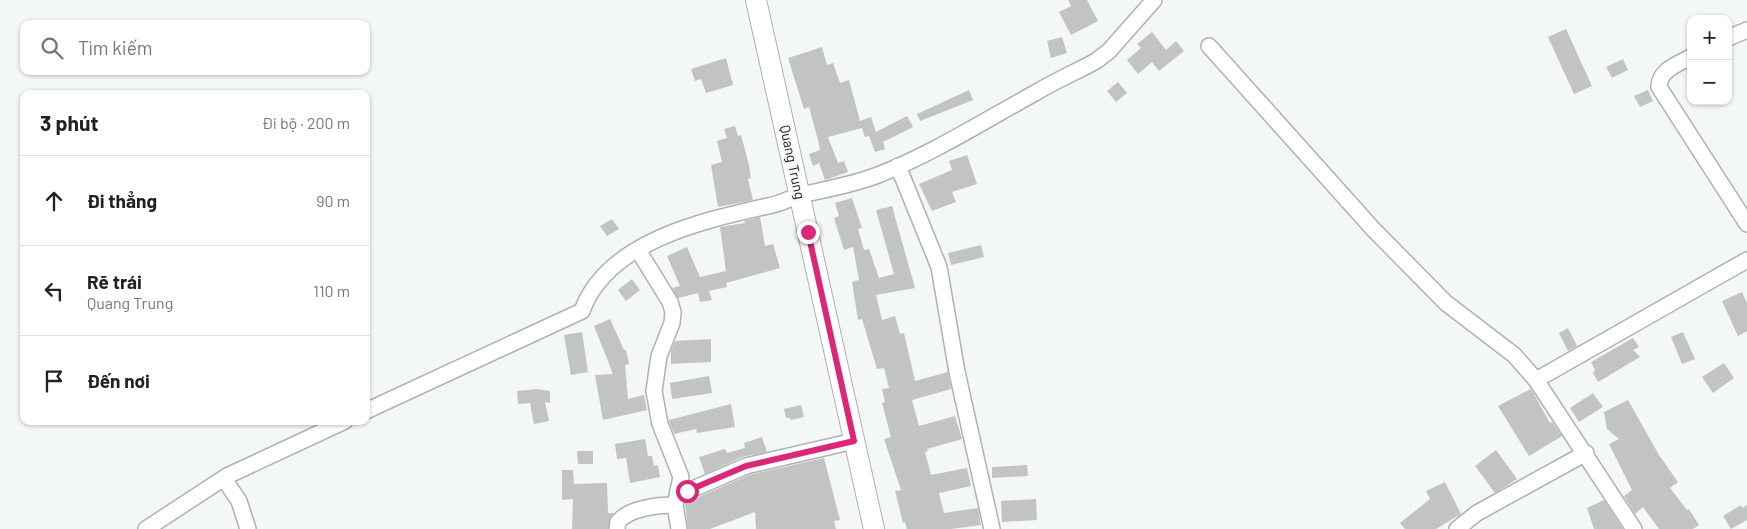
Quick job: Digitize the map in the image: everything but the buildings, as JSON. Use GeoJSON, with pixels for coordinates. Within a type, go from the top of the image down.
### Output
{"type":"FeatureCollection","features":[{"type":"Feature","properties":{"kind":"main road","name":"Quang Trung"},"geometry":{"type":"LineString","coordinates":[[756,0],[874,529]]}},
{"type":"Feature","properties":{"kind":"street"},"geometry":{"type":"LineString","coordinates":[[370,409],[582,311],[588,295],[601,278],[638,250],[676,231],[738,212],[771,206],[800,195],[846,185],[898,166],[1096,61],[1110,51],[1154,0]]}},
{"type":"Feature","properties":{"kind":"street"},"geometry":{"type":"LineString","coordinates":[[1732,36],[1747,30]]}},
{"type":"Feature","properties":{"kind":"street"},"geometry":{"type":"LineString","coordinates":[[1209,46],[1373,229],[1446,303],[1514,355],[1536,380],[1634,529]]}},
{"type":"Feature","properties":{"kind":"street"},"geometry":{"type":"LineString","coordinates":[[1687,59],[1665,72],[1659,81],[1659,86],[1747,224]]}},
{"type":"Feature","properties":{"kind":"street"},"geometry":{"type":"LineString","coordinates":[[898,166],[939,267],[951,343],[992,529]]}},
{"type":"Feature","properties":{"kind":"street"},"geometry":{"type":"LineString","coordinates":[[638,250],[670,302],[673,312],[672,323],[659,356],[654,384],[660,424],[681,477],[677,500],[679,529]]}},
{"type":"Feature","properties":{"kind":"street"},"geometry":{"type":"LineString","coordinates":[[1536,380],[1747,260]]}},
{"type":"Feature","properties":{"kind":"street"},"geometry":{"type":"LineString","coordinates":[[146,529],[224,479],[337,425]]}},
{"type":"Feature","properties":{"kind":"street"},"geometry":{"type":"LineString","coordinates":[[617,529],[618,522],[628,514],[677,500],[746,466],[854,441]]}},
{"type":"Feature","properties":{"kind":"street"},"geometry":{"type":"LineString","coordinates":[[1457,529],[1477,513],[1586,454]]}},
{"type":"Feature","properties":{"kind":"street"},"geometry":{"type":"LineString","coordinates":[[224,479],[238,501],[248,529]]}},
{"type":"Feature","properties":{"kind":"route"},"geometry":{"type":"LineString","coordinates":[[687,491],[746,466],[854,441],[808,232]]}}]}
